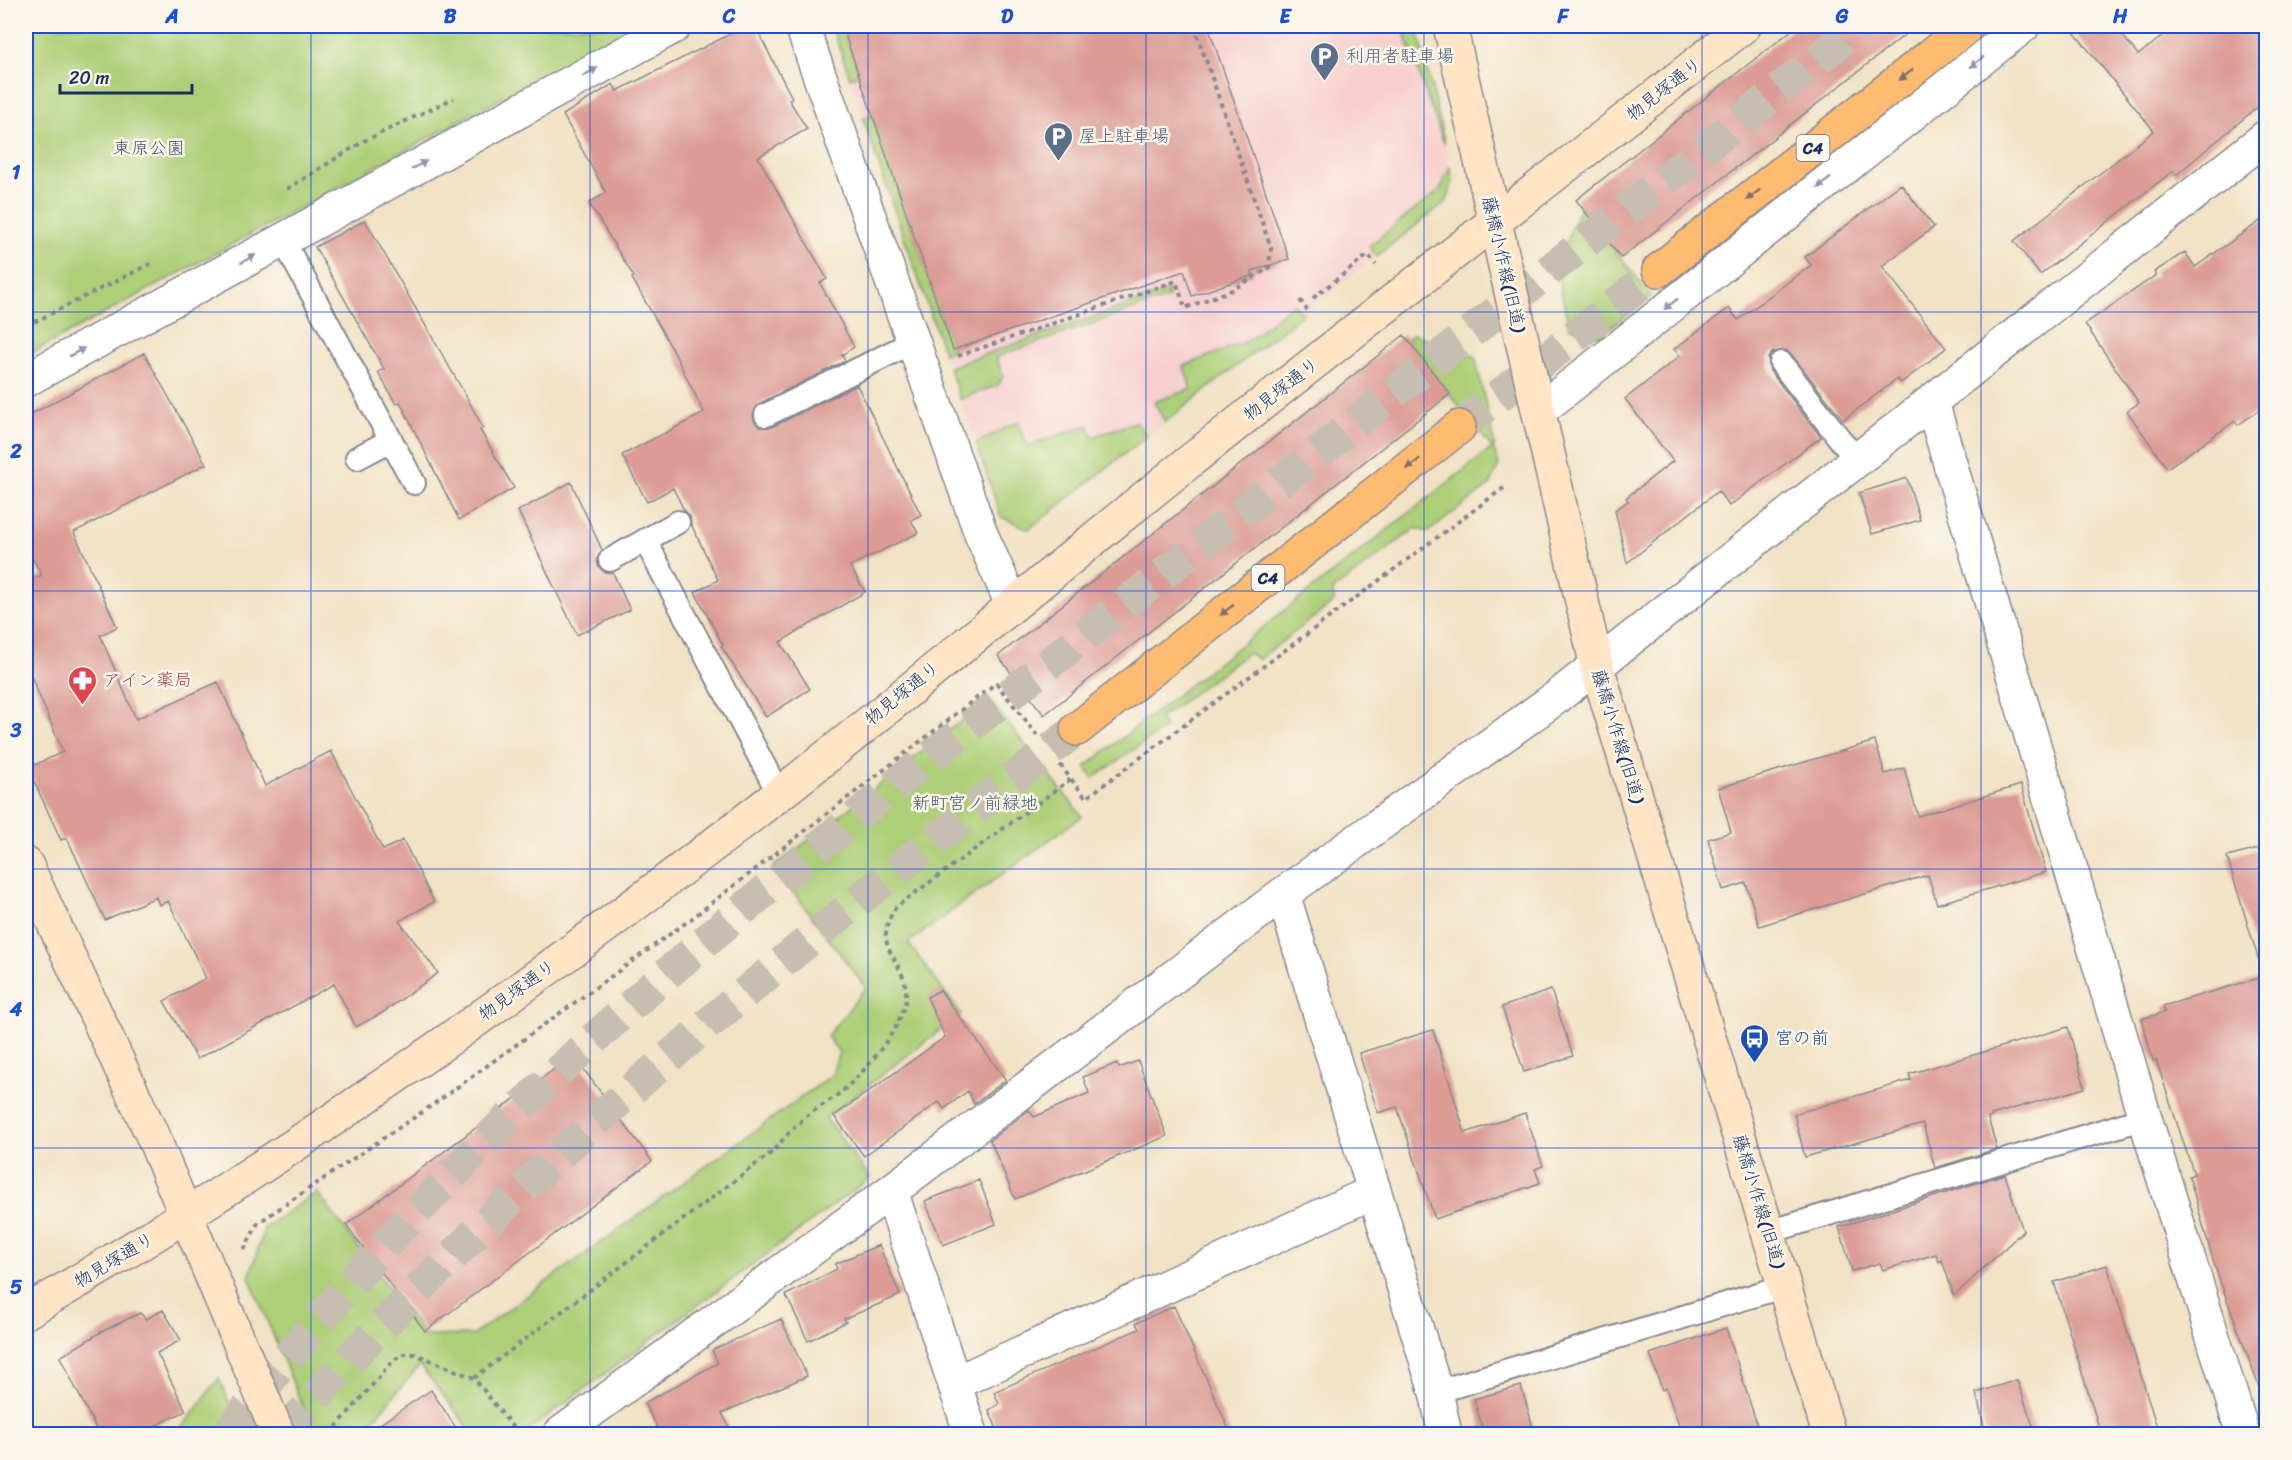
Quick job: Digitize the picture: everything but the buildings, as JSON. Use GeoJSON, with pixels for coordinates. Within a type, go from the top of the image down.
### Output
{"type":"FeatureCollection","features":[{"type":"Feature","properties":{"kind":"highway","name":"C4"},"geometry":{"type":"LineString","coordinates":[[1659,270],[1968,26]]}},
{"type":"Feature","properties":{"kind":"highway","name":"C4"},"geometry":{"type":"LineString","coordinates":[[1077,729],[1459,427]]}},
{"type":"Feature","properties":{"kind":"street"},"geometry":{"type":"LineString","coordinates":[[26,380],[675,26]]}},
{"type":"Feature","properties":{"kind":"street"},"geometry":{"type":"LineString","coordinates":[[802,26],[981,534],[1012,604]]}},
{"type":"Feature","properties":{"kind":"street","name":"藤橋小作線(旧道)"},"geometry":{"type":"LineString","coordinates":[[1450,26],[1493,222],[1597,667],[1829,1434]]}},
{"type":"Feature","properties":{"kind":"street","name":"物見塚通り"},"geometry":{"type":"LineString","coordinates":[[26,1312],[187,1215],[428,1054],[622,915],[779,794],[1012,604],[1744,26]]}},
{"type":"Feature","properties":{"kind":"street"},"geometry":{"type":"LineString","coordinates":[[1539,411],[2023,26]]}},
{"type":"Feature","properties":{"kind":"street"},"geometry":{"type":"LineString","coordinates":[[560,1434],[891,1191],[1283,894],[1597,667],[2266,137]]}},
{"type":"Feature","properties":{"kind":"street"},"geometry":{"type":"LineString","coordinates":[[1932,403],[2145,1118],[2244,1434]]}},
{"type":"Feature","properties":{"kind":"street"},"geometry":{"type":"LineString","coordinates":[[26,864],[187,1215],[278,1434]]}},
{"type":"Feature","properties":{"kind":"street"},"geometry":{"type":"LineString","coordinates":[[1283,894],[1436,1392],[1445,1434]]}},
{"type":"Feature","properties":{"kind":"street"},"geometry":{"type":"LineString","coordinates":[[891,1191],[971,1434]]}},
{"type":"Feature","properties":{"kind":"street"},"geometry":{"type":"LineString","coordinates":[[954,1383],[1373,1192]]}},
{"type":"Feature","properties":{"kind":"lane"},"geometry":{"type":"LineString","coordinates":[[283,240],[414,483]]}},
{"type":"Feature","properties":{"kind":"lane"},"geometry":{"type":"LineString","coordinates":[[766,415],[913,342]]}},
{"type":"Feature","properties":{"kind":"lane"},"geometry":{"type":"LineString","coordinates":[[1781,363],[1857,461]]}},
{"type":"Feature","properties":{"kind":"lane"},"geometry":{"type":"LineString","coordinates":[[357,458],[391,440]]}},
{"type":"Feature","properties":{"kind":"lane"},"geometry":{"type":"LineString","coordinates":[[610,560],[678,522]]}},
{"type":"Feature","properties":{"kind":"lane"},"geometry":{"type":"LineString","coordinates":[[645,540],[779,794]]}},
{"type":"Feature","properties":{"kind":"lane"},"geometry":{"type":"LineString","coordinates":[[1769,1232],[2145,1118]]}},
{"type":"Feature","properties":{"kind":"lane"},"geometry":{"type":"LineString","coordinates":[[1436,1392],[1785,1286]]}},
{"type":"Feature","properties":{"kind":"path"},"geometry":{"type":"LineString","coordinates":[[947,360],[1176,281],[1185,308],[1232,290],[1269,268],[1271,248],[1194,26]]}},
{"type":"Feature","properties":{"kind":"path"},"geometry":{"type":"LineString","coordinates":[[280,194],[364,141],[464,94]]}},
{"type":"Feature","properties":{"kind":"path"},"geometry":{"type":"LineString","coordinates":[[1313,298],[1368,255],[1376,265]]}},
{"type":"Feature","properties":{"kind":"path"},"geometry":{"type":"LineString","coordinates":[[26,326],[157,260]]}},
{"type":"Feature","properties":{"kind":"path"},"geometry":{"type":"LineString","coordinates":[[1300,300],[1307,310]]}},
{"type":"Feature","properties":{"kind":"path"},"geometry":{"type":"LineString","coordinates":[[1057,761],[1086,798],[1505,487]]}},
{"type":"Feature","properties":{"kind":"path"},"geometry":{"type":"LineString","coordinates":[[243,1256],[251,1232],[258,1223],[431,1106],[672,933],[996,683],[1044,744]]}},
{"type":"Feature","properties":{"kind":"path"},"geometry":{"type":"LineString","coordinates":[[474,1378],[771,1153],[800,1122],[846,1088],[894,1029],[903,1011],[906,996],[903,980],[884,935],[887,922],[896,907],[1071,779]]}},
{"type":"Feature","properties":{"kind":"path"},"geometry":{"type":"LineString","coordinates":[[330,1434],[386,1368],[404,1354],[415,1354],[474,1378],[518,1434]]}},
{"type":"Feature","properties":{"kind":"shaded area"},"geometry":{"type":"Polygon","coordinates":[[[832,26],[1417,26],[1453,182],[1447,201],[1029,529],[1001,517],[832,26]]]}},
{"type":"Feature","properties":{"kind":"green space","name":"東原公園"},"geometry":{"type":"Polygon","coordinates":[[[26,26],[635,26],[26,356],[26,26]]]}},
{"type":"Feature","properties":{"kind":"green space"},"geometry":{"type":"Polygon","coordinates":[[[832,26],[842,26],[859,74],[850,78],[832,26]]]}},
{"type":"Feature","properties":{"kind":"green space"},"geometry":{"type":"Polygon","coordinates":[[[1402,26],[1417,26],[1445,144],[1442,138],[1402,26]]]}},
{"type":"Feature","properties":{"kind":"green space"},"geometry":{"type":"Polygon","coordinates":[[[873,115],[953,350],[944,353],[863,119],[873,115]]]}},
{"type":"Feature","properties":{"kind":"green space"},"geometry":{"type":"Polygon","coordinates":[[[1450,167],[1453,182],[1447,201],[1377,256],[1369,246],[1440,190],[1450,167]]]}},
{"type":"Feature","properties":{"kind":"green space"},"geometry":{"type":"Polygon","coordinates":[[[1580,206],[1651,296],[1600,336],[1569,327],[1556,269],[1580,206]]]}},
{"type":"Feature","properties":{"kind":"green space"},"geometry":{"type":"Polygon","coordinates":[[[1168,291],[1169,297],[996,357],[1003,376],[998,385],[960,399],[949,367],[1168,291]]]}},
{"type":"Feature","properties":{"kind":"green space"},"geometry":{"type":"Polygon","coordinates":[[[1294,304],[1303,314],[1165,422],[1154,402],[1191,389],[1184,366],[1247,341],[1294,304]]]}},
{"type":"Feature","properties":{"kind":"green space"},"geometry":{"type":"Polygon","coordinates":[[[1413,334],[1475,357],[1495,446],[1493,448],[1499,464],[1490,485],[1428,532],[1416,528],[1333,590],[1334,602],[1259,659],[1248,653],[1160,718],[1165,728],[1093,778],[1085,767],[1492,448],[1407,340],[1413,334]]]}},
{"type":"Feature","properties":{"kind":"green space"},"geometry":{"type":"Polygon","coordinates":[[[1018,422],[1027,446],[1088,425],[1093,437],[1136,422],[1147,436],[1029,529],[1001,517],[976,443],[1018,422]]]}},
{"type":"Feature","properties":{"kind":"green space","name":"新町宮ノ前緑地"},"geometry":{"type":"Polygon","coordinates":[[[989,699],[1082,816],[908,943],[961,1014],[826,1118],[870,1178],[523,1434],[473,1434],[420,1365],[361,1434],[314,1434],[249,1277],[265,1227],[317,1192],[425,1336],[473,1335],[832,1075],[839,1052],[827,1036],[866,988],[774,867],[989,699]]]}},
{"type":"Feature","properties":{"kind":"green space"},"geometry":{"type":"Polygon","coordinates":[[[219,1378],[243,1434],[177,1434],[219,1378]]]}},
{"type":"Feature","properties":{"kind":"tunnel"},"geometry":{"type":"LineString","coordinates":[[228,1434],[317,1321],[413,1214],[515,1113],[620,1015],[729,921],[953,739],[1860,26]]}},
{"type":"Feature","properties":{"kind":"tunnel"},"geometry":{"type":"LineString","coordinates":[[1459,427],[1659,270]]}},
{"type":"Feature","properties":{"kind":"tunnel"},"geometry":{"type":"LineString","coordinates":[[285,1434],[330,1380],[404,1304],[480,1229],[623,1097],[847,909],[1077,729]]}},
{"type":"Feature","properties":{"kind":"place","name":"利用者駐車場"},"geometry":{"type":"Point","coordinates":[1325,82]}},
{"type":"Feature","properties":{"kind":"place","name":"屋上駐車場"},"geometry":{"type":"Point","coordinates":[1058,162]}},
{"type":"Feature","properties":{"kind":"place","name":"アイン薬局"},"geometry":{"type":"Point","coordinates":[82,706]}},
{"type":"Feature","properties":{"kind":"place","name":"宮の前"},"geometry":{"type":"Point","coordinates":[1754,1064]}}]}
